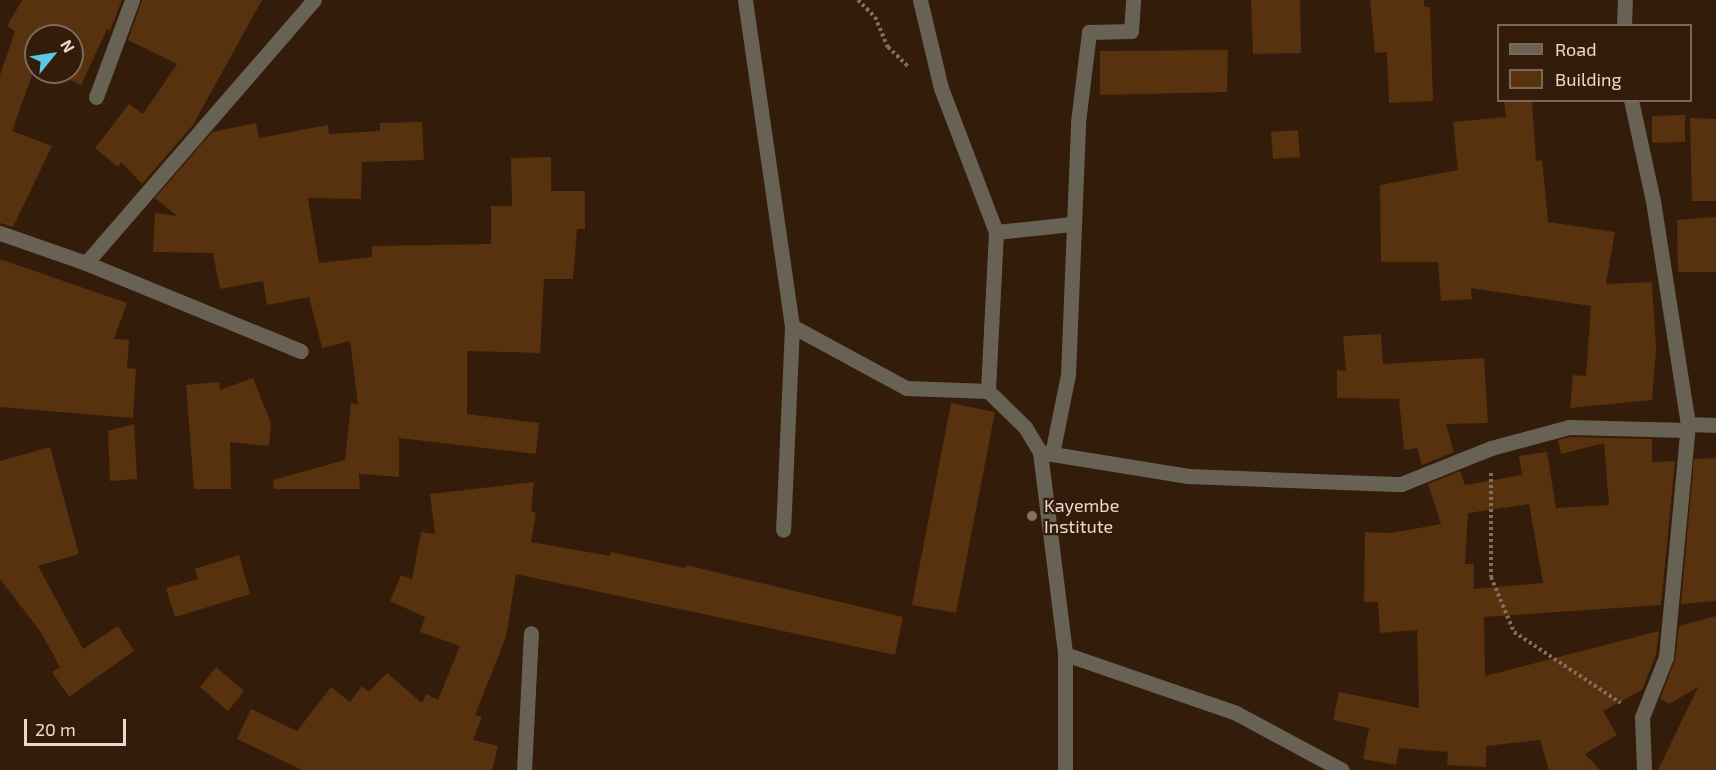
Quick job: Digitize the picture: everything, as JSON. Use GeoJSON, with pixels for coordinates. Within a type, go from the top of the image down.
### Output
{"type":"FeatureCollection","features":[{"type":"Feature","properties":{"kind":"street"},"geometry":{"type":"LineString","coordinates":[[96,97],[132,0]]}},
{"type":"Feature","properties":{"kind":"street"},"geometry":{"type":"LineString","coordinates":[[86,262],[314,0]]}},
{"type":"Feature","properties":{"kind":"street"},"geometry":{"type":"LineString","coordinates":[[745,0],[792,326],[783,530]]}},
{"type":"Feature","properties":{"kind":"street"},"geometry":{"type":"LineString","coordinates":[[920,0],[941,88],[996,232],[988,391]]}},
{"type":"Feature","properties":{"kind":"street"},"geometry":{"type":"LineString","coordinates":[[1065,770],[1065,654],[1046,453],[1068,375],[1072,224],[1089,32],[1131,31],[1132,0]]}},
{"type":"Feature","properties":{"kind":"street"},"geometry":{"type":"LineString","coordinates":[[1624,24],[1625,0]]}},
{"type":"Feature","properties":{"kind":"street"},"geometry":{"type":"LineString","coordinates":[[1631,102],[1653,201],[1688,427],[1666,657],[1642,717],[1644,770]]}},
{"type":"Feature","properties":{"kind":"street"},"geometry":{"type":"LineString","coordinates":[[996,232],[1072,224]]}},
{"type":"Feature","properties":{"kind":"street"},"geometry":{"type":"LineString","coordinates":[[0,233],[86,262],[301,351]]}},
{"type":"Feature","properties":{"kind":"street"},"geometry":{"type":"LineString","coordinates":[[792,326],[906,388],[988,391],[1025,427],[1046,453],[1188,476],[1401,484],[1491,448],[1569,427],[1716,425]]}},
{"type":"Feature","properties":{"kind":"street"},"geometry":{"type":"LineString","coordinates":[[524,770],[531,633]]}},
{"type":"Feature","properties":{"kind":"street"},"geometry":{"type":"LineString","coordinates":[[1065,654],[1236,713],[1342,770]]}},
{"type":"Feature","properties":{"kind":"path"},"geometry":{"type":"LineString","coordinates":[[858,0],[875,17],[888,47],[901,56],[917,78],[941,88]]}},
{"type":"Feature","properties":{"kind":"path"},"geometry":{"type":"LineString","coordinates":[[1491,448],[1491,578],[1514,632],[1642,717]]}},
{"type":"Feature","properties":{"kind":"building"},"geometry":{"type":"Polygon","coordinates":[[[22,0],[122,0],[110,31],[107,29],[84,79],[84,24],[24,24],[24,84],[29,84],[12,131],[52,146],[13,227],[0,223],[0,75],[15,31],[7,26],[22,0]]]}},
{"type":"Feature","properties":{"kind":"building"},"geometry":{"type":"Polygon","coordinates":[[[142,0],[262,0],[193,125],[142,184],[121,162],[118,167],[95,148],[129,104],[143,114],[177,64],[128,40],[142,0]]]}},
{"type":"Feature","properties":{"kind":"building"},"geometry":{"type":"Polygon","coordinates":[[[1251,0],[1300,0],[1301,53],[1253,54],[1251,0]]]}},
{"type":"Feature","properties":{"kind":"building"},"geometry":{"type":"Polygon","coordinates":[[[1370,0],[1424,0],[1424,7],[1430,7],[1433,101],[1389,103],[1387,52],[1375,53],[1370,0]]]}},
{"type":"Feature","properties":{"kind":"building"},"geometry":{"type":"Polygon","coordinates":[[[1228,50],[1227,92],[1100,95],[1100,51],[1228,50]]]}},
{"type":"Feature","properties":{"kind":"building"},"geometry":{"type":"Polygon","coordinates":[[[1504,102],[1532,102],[1536,161],[1542,160],[1548,222],[1615,232],[1606,284],[1652,282],[1656,349],[1652,400],[1570,408],[1573,375],[1586,376],[1591,306],[1471,288],[1472,299],[1441,301],[1438,262],[1381,262],[1380,185],[1458,170],[1453,122],[1506,117],[1504,102]]]}},
{"type":"Feature","properties":{"kind":"building"},"geometry":{"type":"Polygon","coordinates":[[[1685,115],[1685,142],[1652,143],[1652,116],[1685,115]]]}},
{"type":"Feature","properties":{"kind":"building"},"geometry":{"type":"Polygon","coordinates":[[[1690,118],[1716,119],[1716,201],[1692,201],[1690,118]]]}},
{"type":"Feature","properties":{"kind":"building"},"geometry":{"type":"Polygon","coordinates":[[[422,122],[424,160],[362,162],[361,199],[308,198],[319,263],[372,257],[372,246],[491,244],[491,206],[512,206],[511,158],[551,157],[551,191],[585,191],[585,229],[577,229],[573,279],[544,279],[540,353],[467,351],[467,414],[539,423],[536,454],[399,438],[399,477],[359,474],[360,489],[274,489],[273,480],[345,460],[351,403],[358,404],[350,341],[322,348],[309,297],[267,305],[263,281],[220,289],[213,253],[153,252],[155,213],[177,216],[155,198],[212,132],[256,123],[259,138],[328,125],[329,134],[380,131],[380,123],[422,122]]]}},
{"type":"Feature","properties":{"kind":"building"},"geometry":{"type":"Polygon","coordinates":[[[1298,130],[1300,157],[1273,159],[1271,132],[1298,130]]]}},
{"type":"Feature","properties":{"kind":"building"},"geometry":{"type":"Polygon","coordinates":[[[1716,217],[1716,272],[1678,272],[1677,220],[1716,217]]]}},
{"type":"Feature","properties":{"kind":"building"},"geometry":{"type":"Polygon","coordinates":[[[0,259],[127,303],[114,339],[129,340],[127,368],[136,369],[133,418],[0,407],[0,259]]]}},
{"type":"Feature","properties":{"kind":"building"},"geometry":{"type":"Polygon","coordinates":[[[1381,334],[1383,364],[1484,358],[1488,423],[1446,424],[1454,452],[1422,465],[1417,448],[1404,450],[1399,399],[1337,398],[1337,370],[1346,371],[1343,336],[1381,334]]]}},
{"type":"Feature","properties":{"kind":"building"},"geometry":{"type":"Polygon","coordinates":[[[253,378],[271,423],[269,446],[230,442],[231,489],[194,489],[186,385],[219,382],[220,390],[253,378]]]}},
{"type":"Feature","properties":{"kind":"building"},"geometry":{"type":"Polygon","coordinates":[[[951,403],[995,412],[956,613],[912,605],[951,403]]]}},
{"type":"Feature","properties":{"kind":"building"},"geometry":{"type":"Polygon","coordinates":[[[134,424],[137,479],[110,481],[108,431],[134,424]]]}},
{"type":"Feature","properties":{"kind":"building"},"geometry":{"type":"Polygon","coordinates":[[[1570,437],[1652,439],[1652,462],[1675,461],[1661,605],[1484,617],[1485,676],[1659,631],[1656,655],[1642,690],[1603,711],[1617,735],[1585,754],[1600,770],[1549,770],[1540,740],[1486,746],[1486,767],[1447,765],[1448,752],[1399,748],[1396,765],[1363,759],[1369,728],[1333,720],[1339,692],[1419,708],[1417,630],[1380,633],[1378,602],[1364,602],[1365,532],[1391,533],[1441,524],[1428,484],[1460,471],[1465,485],[1522,475],[1519,456],[1547,452],[1556,508],[1609,505],[1604,443],[1561,454],[1558,440],[1570,437]],[[1529,504],[1468,513],[1465,564],[1474,564],[1474,589],[1543,583],[1529,504]]]}},
{"type":"Feature","properties":{"kind":"building"},"geometry":{"type":"Polygon","coordinates":[[[50,447],[79,554],[38,566],[83,649],[118,626],[134,651],[69,697],[52,672],[60,667],[40,631],[0,579],[0,461],[50,447]]]}},
{"type":"Feature","properties":{"kind":"building"},"geometry":{"type":"Polygon","coordinates":[[[1716,458],[1716,601],[1681,604],[1694,459],[1716,458]]]}},
{"type":"Feature","properties":{"kind":"building"},"geometry":{"type":"Polygon","coordinates":[[[534,482],[531,511],[536,513],[531,542],[610,556],[611,552],[685,568],[686,565],[903,617],[895,655],[516,574],[506,637],[475,715],[482,717],[473,740],[498,746],[492,770],[302,770],[237,739],[251,709],[297,731],[331,687],[350,702],[362,686],[369,692],[387,673],[422,703],[426,694],[438,700],[460,646],[420,632],[425,617],[390,601],[401,575],[412,579],[421,532],[435,534],[430,494],[534,482]]]}},
{"type":"Feature","properties":{"kind":"building"},"geometry":{"type":"Polygon","coordinates":[[[239,555],[250,594],[175,617],[166,588],[198,579],[195,569],[239,555]]]}},
{"type":"Feature","properties":{"kind":"building"},"geometry":{"type":"Polygon","coordinates":[[[1716,616],[1716,770],[1658,770],[1698,687],[1669,704],[1660,699],[1675,660],[1679,626],[1716,616]]]}},
{"type":"Feature","properties":{"kind":"building"},"geometry":{"type":"Polygon","coordinates":[[[216,667],[244,691],[228,711],[200,687],[216,667]]]}},
{"type":"Feature","properties":{"kind":"place","name":"Kayembe Institute"},"geometry":{"type":"Point","coordinates":[1032,516]}}]}
